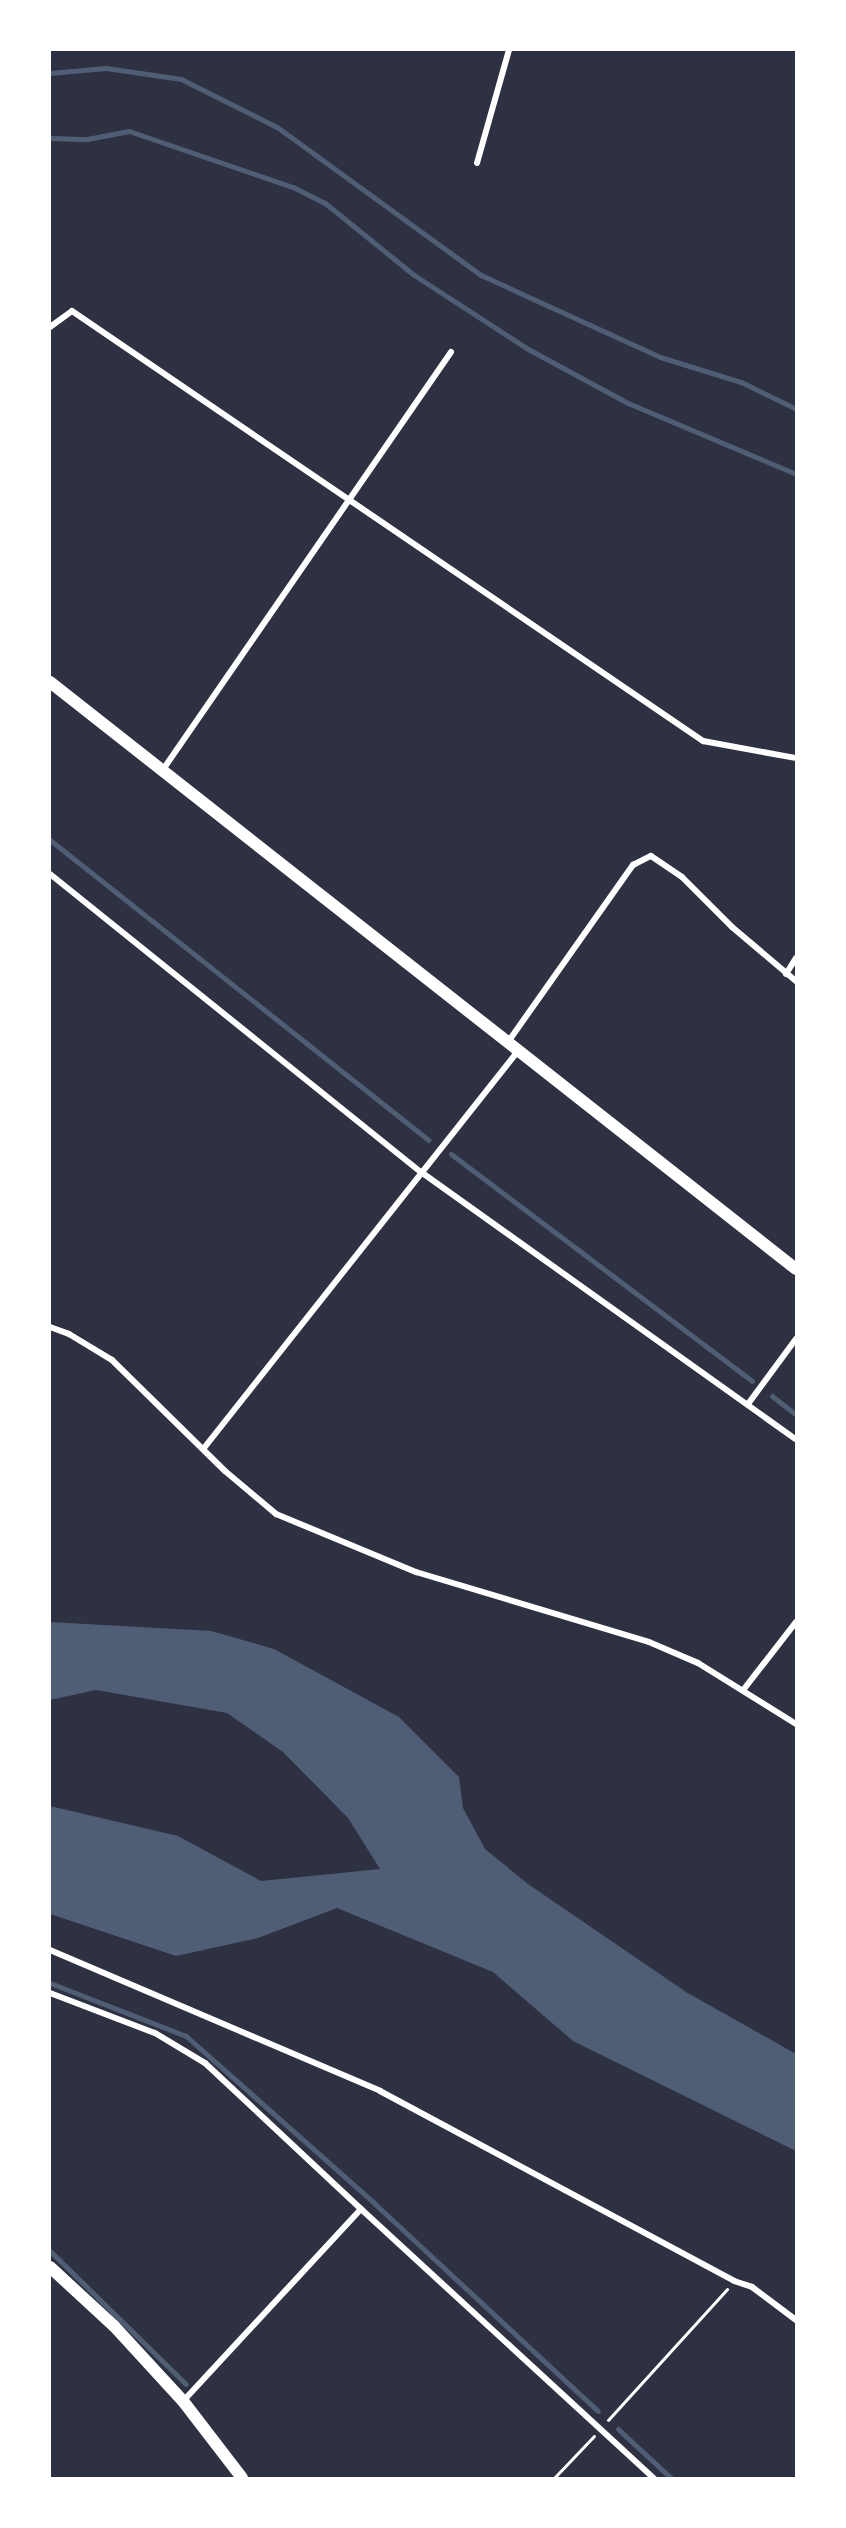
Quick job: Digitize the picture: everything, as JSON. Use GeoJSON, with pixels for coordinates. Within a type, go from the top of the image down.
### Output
{"type":"FeatureCollection","features":[{"type":"Feature","properties":{"kind":"main road"},"geometry":{"type":"LineString","coordinates":[[50,684],[796,1269]]}},
{"type":"Feature","properties":{"kind":"main road"},"geometry":{"type":"LineString","coordinates":[[50,2267],[114,2326],[183,2401],[242,2478]]}},
{"type":"Feature","properties":{"kind":"street"},"geometry":{"type":"LineString","coordinates":[[477,163],[509,50]]}},
{"type":"Feature","properties":{"kind":"street"},"geometry":{"type":"LineString","coordinates":[[50,327],[72,311],[703,741],[796,758]]}},
{"type":"Feature","properties":{"kind":"street"},"geometry":{"type":"LineString","coordinates":[[162,771],[451,352]]}},
{"type":"Feature","properties":{"kind":"street"},"geometry":{"type":"LineString","coordinates":[[204,1448],[448,1138],[513,1047],[633,865],[651,856],[682,876],[796,981]]}},
{"type":"Feature","properties":{"kind":"street"},"geometry":{"type":"LineString","coordinates":[[50,874],[421,1172],[568,1280],[796,1439]]}},
{"type":"Feature","properties":{"kind":"street"},"geometry":{"type":"LineString","coordinates":[[786,974],[796,958]]}},
{"type":"Feature","properties":{"kind":"street"},"geometry":{"type":"LineString","coordinates":[[50,1327],[69,1334],[112,1360],[276,1514],[416,1572],[649,1642],[744,1689],[796,1724]]}},
{"type":"Feature","properties":{"kind":"street"},"geometry":{"type":"LineString","coordinates":[[748,1404],[796,1339]]}},
{"type":"Feature","properties":{"kind":"street"},"geometry":{"type":"LineString","coordinates":[[744,1689],[796,1622]]}},
{"type":"Feature","properties":{"kind":"street"},"geometry":{"type":"LineString","coordinates":[[50,1950],[380,2091],[734,2281],[752,2287],[796,2320]]}},
{"type":"Feature","properties":{"kind":"street"},"geometry":{"type":"LineString","coordinates":[[50,1993],[155,2033],[205,2063],[654,2478]]}},
{"type":"Feature","properties":{"kind":"street"},"geometry":{"type":"LineString","coordinates":[[183,2401],[361,2209]]}},
{"type":"Feature","properties":{"kind":"path"},"geometry":{"type":"LineString","coordinates":[[555,2478],[734,2281]]}},
{"type":"Feature","properties":{"kind":"water"},"geometry":{"type":"Polygon","coordinates":[[[50,1622],[211,1631],[274,1649],[399,1717],[459,1777],[463,1808],[485,1849],[528,1884],[686,1992],[796,2054],[796,2151],[573,2041],[493,1972],[337,1908],[258,1938],[176,1956],[50,1914],[50,1806],[178,1836],[261,1881],[380,1869],[348,1818],[283,1752],[227,1713],[96,1690],[50,1700],[50,1622]]]}},
{"type":"Feature","properties":{"kind":"waterway"},"geometry":{"type":"LineString","coordinates":[[50,73],[106,68],[181,79],[277,127],[481,275],[660,357],[741,382],[796,409]]}},
{"type":"Feature","properties":{"kind":"waterway"},"geometry":{"type":"LineString","coordinates":[[50,138],[87,139],[129,131],[293,187],[325,203],[414,275],[528,349],[628,403],[796,474]]}},
{"type":"Feature","properties":{"kind":"waterway"},"geometry":{"type":"LineString","coordinates":[[50,840],[429,1140]]}},
{"type":"Feature","properties":{"kind":"waterway"},"geometry":{"type":"LineString","coordinates":[[451,1154],[752,1381]]}},
{"type":"Feature","properties":{"kind":"waterway"},"geometry":{"type":"LineString","coordinates":[[772,1396],[796,1415]]}},
{"type":"Feature","properties":{"kind":"waterway"},"geometry":{"type":"LineString","coordinates":[[50,1983],[186,2036],[375,2204],[598,2411]]}},
{"type":"Feature","properties":{"kind":"waterway"},"geometry":{"type":"LineString","coordinates":[[50,2251],[186,2384]]}},
{"type":"Feature","properties":{"kind":"waterway"},"geometry":{"type":"LineString","coordinates":[[618,2429],[671,2478]]}}]}
